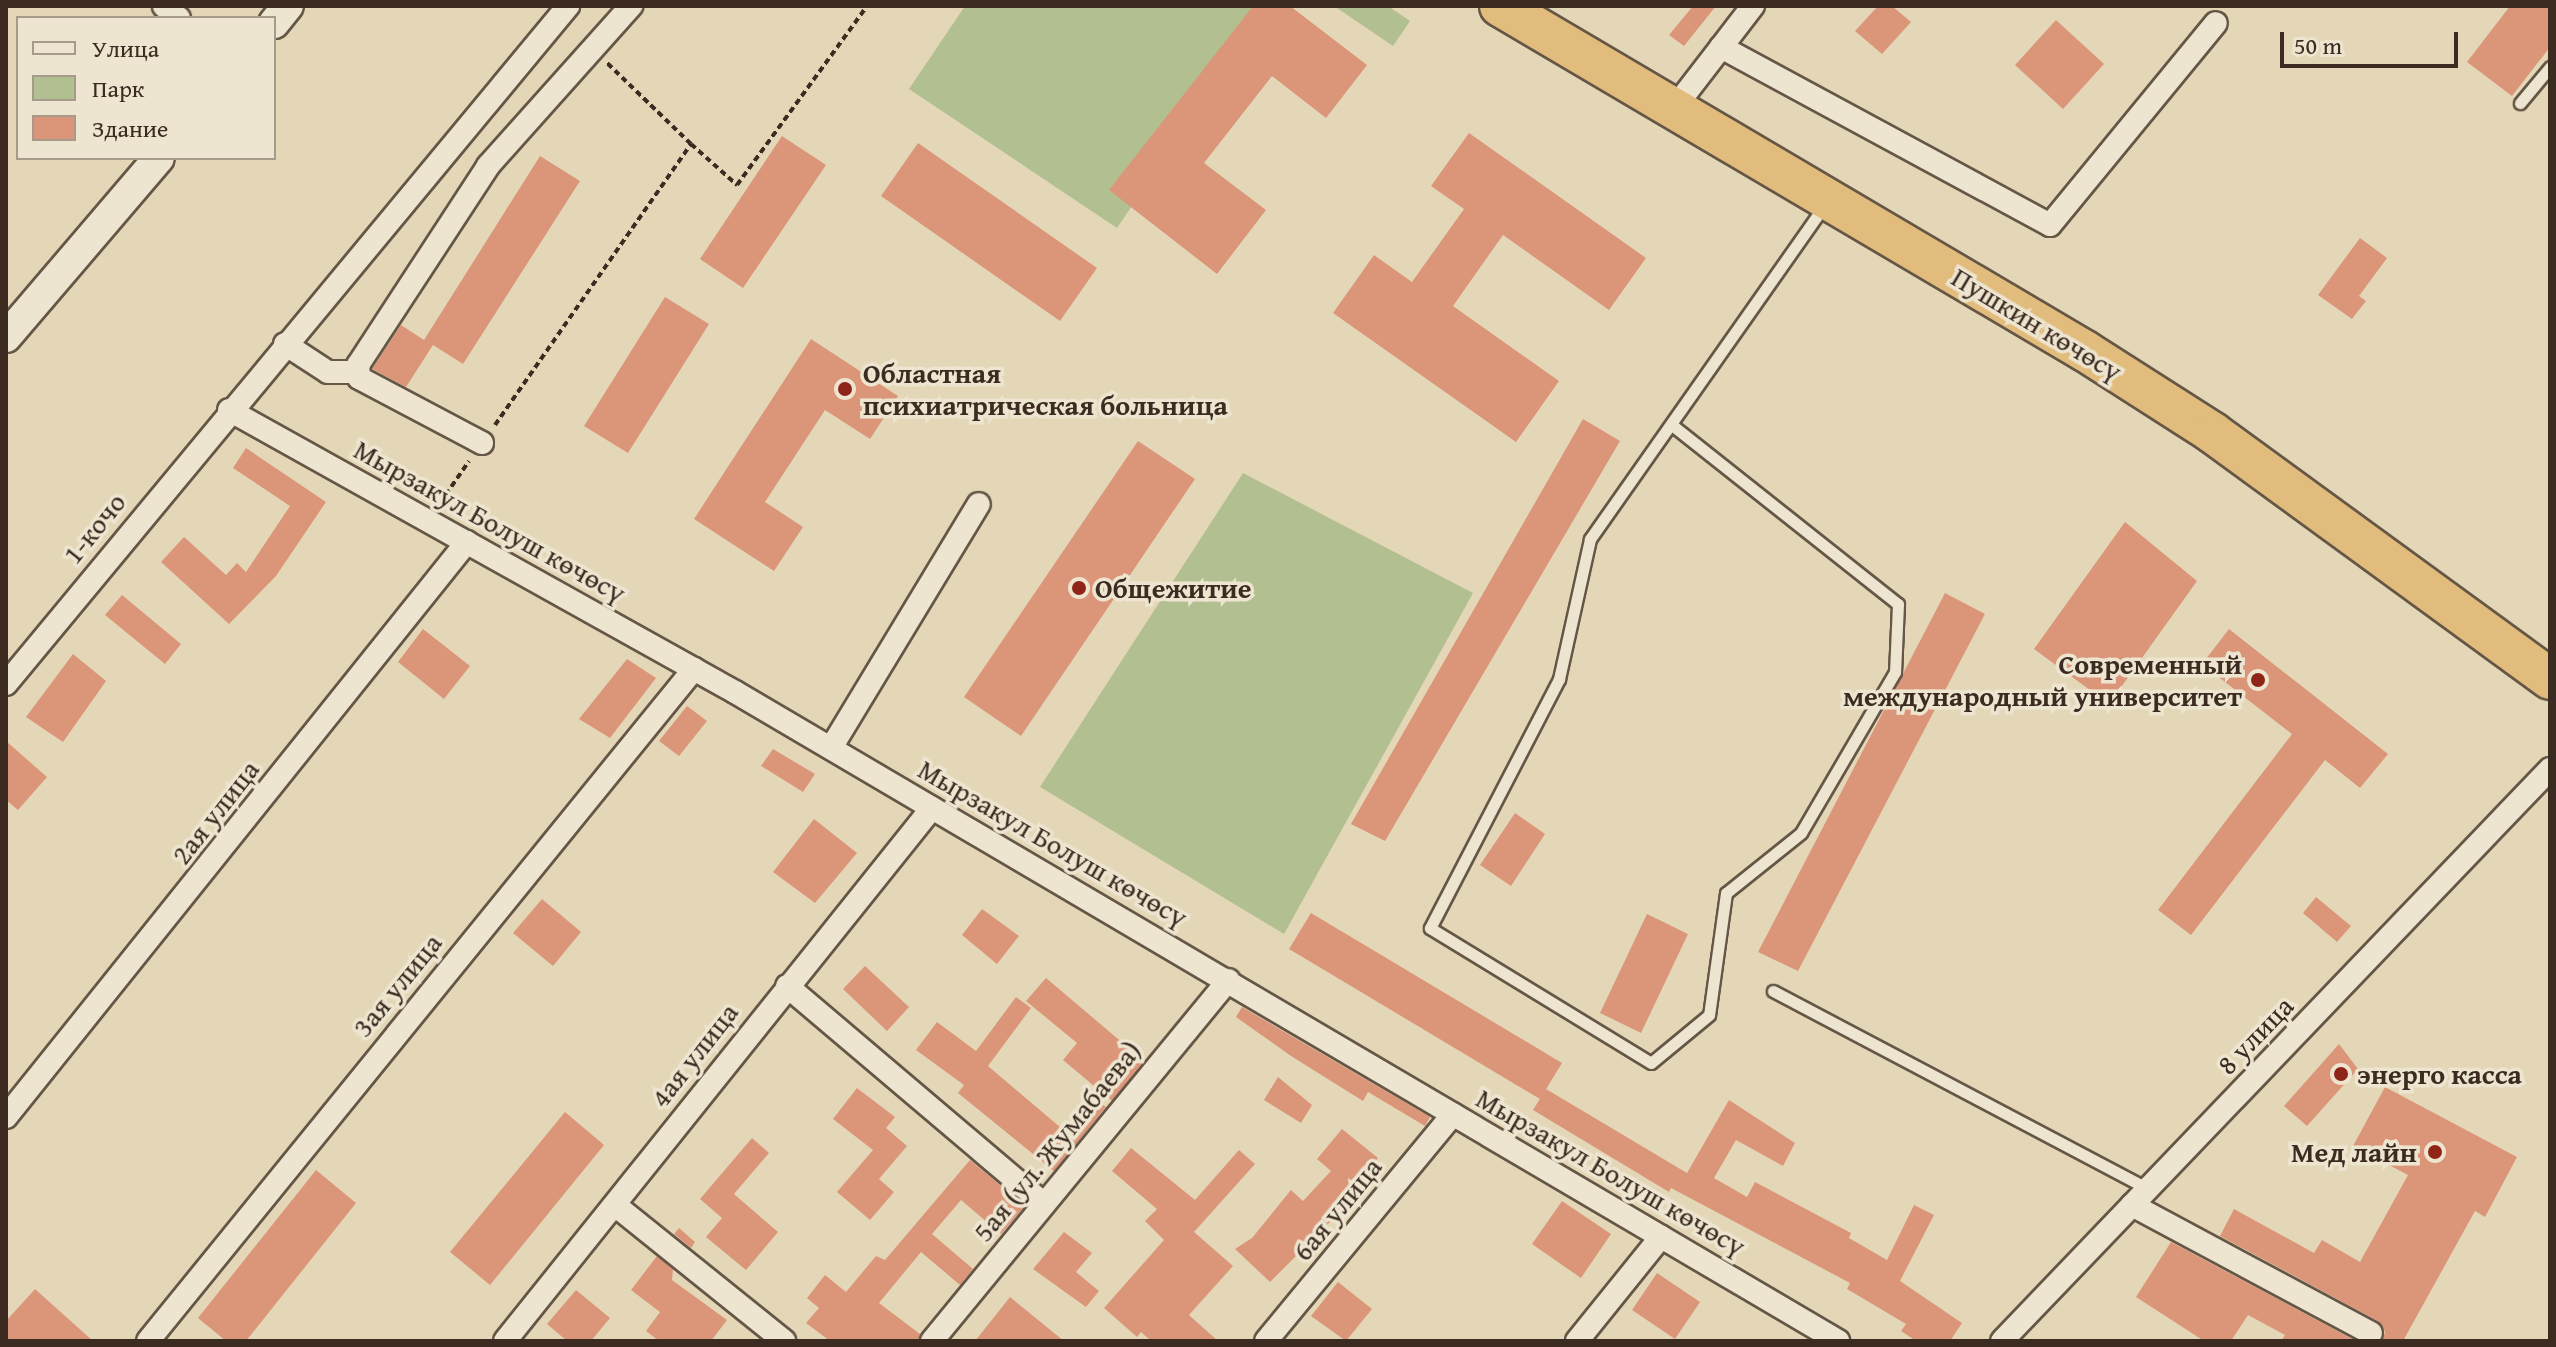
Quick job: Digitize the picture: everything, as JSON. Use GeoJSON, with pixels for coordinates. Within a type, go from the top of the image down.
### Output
{"type":"FeatureCollection","features":[{"type":"Feature","properties":{"kind":"highway","name":"Пушкин көчөсү"},"geometry":{"type":"LineString","coordinates":[[1500,6],[1672,111],[2085,351],[2213,433],[2550,679]]}},
{"type":"Feature","properties":{"kind":"street","name":"1-кочо"},"geometry":{"type":"LineString","coordinates":[[6,684],[229,410],[568,6]]}},
{"type":"Feature","properties":{"kind":"street"},"geometry":{"type":"LineString","coordinates":[[356,372],[488,166],[595,51],[631,6]]}},
{"type":"Feature","properties":{"kind":"street"},"geometry":{"type":"LineString","coordinates":[[1672,111],[1753,6]]}},
{"type":"Feature","properties":{"kind":"street"},"geometry":{"type":"LineString","coordinates":[[1721,47],[2050,225],[2216,23]]}},
{"type":"Feature","properties":{"kind":"street"},"geometry":{"type":"LineString","coordinates":[[9,329],[157,160]]}},
{"type":"Feature","properties":{"kind":"street"},"geometry":{"type":"LineString","coordinates":[[285,344],[328,372],[356,372],[482,443]]}},
{"type":"Feature","properties":{"kind":"street","name":"Мырзакул Болуш көчөсү"},"geometry":{"type":"LineString","coordinates":[[229,410],[831,748],[1838,1341]]}},
{"type":"Feature","properties":{"kind":"street"},"geometry":{"type":"LineString","coordinates":[[831,748],[979,504]]}},
{"type":"Feature","properties":{"kind":"street","name":"2ая улица"},"geometry":{"type":"LineString","coordinates":[[6,1117],[467,542]]}},
{"type":"Feature","properties":{"kind":"street","name":"3ая улица"},"geometry":{"type":"LineString","coordinates":[[148,1341],[694,669]]}},
{"type":"Feature","properties":{"kind":"street","name":"8 улица"},"geometry":{"type":"LineString","coordinates":[[2002,1341],[2550,769]]}},
{"type":"Feature","properties":{"kind":"street","name":"4ая улица"},"geometry":{"type":"LineString","coordinates":[[505,1341],[932,808]]}},
{"type":"Feature","properties":{"kind":"street","name":"5ая (ул. Жумабаева)"},"geometry":{"type":"LineString","coordinates":[[932,1341],[1229,980]]}},
{"type":"Feature","properties":{"kind":"street"},"geometry":{"type":"LineString","coordinates":[[787,986],[1044,1204]]}},
{"type":"Feature","properties":{"kind":"street","name":"6ая улица"},"geometry":{"type":"LineString","coordinates":[[1266,1341],[1453,1114]]}},
{"type":"Feature","properties":{"kind":"street"},"geometry":{"type":"LineString","coordinates":[[615,1205],[784,1341]]}},
{"type":"Feature","properties":{"kind":"street"},"geometry":{"type":"LineString","coordinates":[[2132,1205],[2371,1333]]}},
{"type":"Feature","properties":{"kind":"street"},"geometry":{"type":"LineString","coordinates":[[1577,1341],[1661,1237]]}},
{"type":"Feature","properties":{"kind":"lane"},"geometry":{"type":"LineString","coordinates":[[2520,103],[2550,67]]}},
{"type":"Feature","properties":{"kind":"lane"},"geometry":{"type":"LineString","coordinates":[[1672,425],[1898,604],[1895,672],[1801,833],[1726,893],[1709,1015],[1651,1063],[1430,928],[1559,679],[1590,539],[1828,201]]}},
{"type":"Feature","properties":{"kind":"lane"},"geometry":{"type":"LineString","coordinates":[[1773,991],[2150,1189]]}},
{"type":"Feature","properties":{"kind":"path"},"geometry":{"type":"LineString","coordinates":[[595,51],[737,185],[867,6]]}},
{"type":"Feature","properties":{"kind":"path"},"geometry":{"type":"LineString","coordinates":[[428,521],[691,144]]}},
{"type":"Feature","properties":{"kind":"green space"},"geometry":{"type":"Polygon","coordinates":[[[965,6],[1267,6],[1117,228],[909,89],[965,6]]]}},
{"type":"Feature","properties":{"kind":"green space"},"geometry":{"type":"Polygon","coordinates":[[[1334,6],[1388,6],[1410,21],[1393,46],[1334,6]]]}},
{"type":"Feature","properties":{"kind":"green space"},"geometry":{"type":"Polygon","coordinates":[[[1243,473],[1473,593],[1284,934],[1040,787],[1243,473]]]}},
{"type":"Feature","properties":{"kind":"building"},"geometry":{"type":"Polygon","coordinates":[[[1253,6],[1290,6],[1367,65],[1326,118],[1272,76],[1204,163],[1266,210],[1217,274],[1109,190],[1253,6]]]}},
{"type":"Feature","properties":{"kind":"building"},"geometry":{"type":"Polygon","coordinates":[[[1693,6],[1716,6],[1684,46],[1669,35],[1693,6]]]}},
{"type":"Feature","properties":{"kind":"building"},"geometry":{"type":"Polygon","coordinates":[[[1878,6],[1892,6],[1911,22],[1882,54],[1855,31],[1878,6]]]}},
{"type":"Feature","properties":{"kind":"building"},"geometry":{"type":"Polygon","coordinates":[[[2510,6],[2550,6],[2550,47],[2512,96],[2467,62],[2510,6]]]}},
{"type":"Feature","properties":{"kind":"building"},"geometry":{"type":"Polygon","coordinates":[[[2056,20],[2104,64],[2063,109],[2015,65],[2056,20]]]}},
{"type":"Feature","properties":{"kind":"building"},"geometry":{"type":"Polygon","coordinates":[[[1469,133],[1646,258],[1609,310],[1503,235],[1453,306],[1559,381],[1516,442],[1333,313],[1374,255],[1412,282],[1464,209],[1431,186],[1469,133]]]}},
{"type":"Feature","properties":{"kind":"building"},"geometry":{"type":"Polygon","coordinates":[[[782,136],[826,165],[743,288],[700,259],[782,136]]]}},
{"type":"Feature","properties":{"kind":"building"},"geometry":{"type":"Polygon","coordinates":[[[918,143],[1097,268],[1060,321],[881,196],[918,143]]]}},
{"type":"Feature","properties":{"kind":"building"},"geometry":{"type":"Polygon","coordinates":[[[540,156],[580,181],[463,364],[433,345],[406,387],[372,369],[401,325],[424,340],[540,156]]]}},
{"type":"Feature","properties":{"kind":"building"},"geometry":{"type":"Polygon","coordinates":[[[2360,238],[2387,258],[2359,296],[2366,301],[2352,319],[2318,295],[2360,238]]]}},
{"type":"Feature","properties":{"kind":"building"},"geometry":{"type":"Polygon","coordinates":[[[665,297],[709,324],[628,453],[584,426],[665,297]]]}},
{"type":"Feature","properties":{"kind":"building"},"geometry":{"type":"Polygon","coordinates":[[[811,339],[898,396],[870,439],[825,410],[765,502],[803,527],[774,571],[694,519],[811,339]]]}},
{"type":"Feature","properties":{"kind":"building"},"geometry":{"type":"Polygon","coordinates":[[[1583,419],[1620,441],[1385,841],[1351,824],[1583,419]]]}},
{"type":"Feature","properties":{"kind":"building","name":"Общежитие"},"geometry":{"type":"Polygon","coordinates":[[[1138,441],[1195,479],[1021,736],[964,697],[1138,441]]]}},
{"type":"Feature","properties":{"kind":"building"},"geometry":{"type":"Polygon","coordinates":[[[246,448],[326,502],[276,576],[229,624],[161,562],[184,537],[226,575],[237,563],[246,572],[290,506],[233,468],[246,448]]]}},
{"type":"Feature","properties":{"kind":"building"},"geometry":{"type":"Polygon","coordinates":[[[2125,522],[2197,581],[2109,704],[2034,649],[2125,522]]]}},
{"type":"Feature","properties":{"kind":"building"},"geometry":{"type":"Polygon","coordinates":[[[1945,593],[1985,614],[1798,971],[1758,952],[1945,593]]]}},
{"type":"Feature","properties":{"kind":"building"},"geometry":{"type":"Polygon","coordinates":[[[122,595],[181,644],[165,664],[105,615],[122,595]]]}},
{"type":"Feature","properties":{"kind":"building"},"geometry":{"type":"Polygon","coordinates":[[[423,629],[470,666],[444,699],[398,662],[423,629]]]}},
{"type":"Feature","properties":{"kind":"building"},"geometry":{"type":"Polygon","coordinates":[[[2229,629],[2388,754],[2360,788],[2325,760],[2191,935],[2158,910],[2292,734],[2202,664],[2229,629]]]}},
{"type":"Feature","properties":{"kind":"building"},"geometry":{"type":"Polygon","coordinates":[[[73,654],[106,681],[63,742],[26,717],[73,654]]]}},
{"type":"Feature","properties":{"kind":"building"},"geometry":{"type":"Polygon","coordinates":[[[627,659],[656,678],[610,738],[579,719],[627,659]]]}},
{"type":"Feature","properties":{"kind":"building"},"geometry":{"type":"Polygon","coordinates":[[[687,706],[707,721],[679,756],[659,741],[687,706]]]}},
{"type":"Feature","properties":{"kind":"building"},"geometry":{"type":"Polygon","coordinates":[[[6,741],[47,777],[18,810],[6,800],[6,741]]]}},
{"type":"Feature","properties":{"kind":"building"},"geometry":{"type":"Polygon","coordinates":[[[773,749],[815,774],[803,792],[761,766],[773,749]]]}},
{"type":"Feature","properties":{"kind":"building"},"geometry":{"type":"Polygon","coordinates":[[[1515,813],[1545,834],[1511,886],[1480,865],[1515,813]]]}},
{"type":"Feature","properties":{"kind":"building"},"geometry":{"type":"Polygon","coordinates":[[[814,819],[857,853],[815,903],[773,872],[814,819]]]}},
{"type":"Feature","properties":{"kind":"building"},"geometry":{"type":"Polygon","coordinates":[[[2316,897],[2351,926],[2337,942],[2303,913],[2316,897]]]}},
{"type":"Feature","properties":{"kind":"building"},"geometry":{"type":"Polygon","coordinates":[[[542,899],[581,932],[553,966],[513,933],[542,899]]]}},
{"type":"Feature","properties":{"kind":"building"},"geometry":{"type":"Polygon","coordinates":[[[982,909],[1019,936],[997,964],[962,935],[982,909]]]}},
{"type":"Feature","properties":{"kind":"building"},"geometry":{"type":"Polygon","coordinates":[[[1311,913],[1562,1063],[1540,1099],[1289,949],[1311,913]]]}},
{"type":"Feature","properties":{"kind":"building"},"geometry":{"type":"Polygon","coordinates":[[[1647,914],[1688,934],[1641,1033],[1600,1013],[1647,914]]]}},
{"type":"Feature","properties":{"kind":"building"},"geometry":{"type":"Polygon","coordinates":[[[865,966],[909,1007],[887,1031],[843,989],[865,966]]]}},
{"type":"Feature","properties":{"kind":"building"},"geometry":{"type":"Polygon","coordinates":[[[1046,978],[1144,1061],[1112,1101],[1063,1060],[1077,1043],[1026,1001],[1046,978]]]}},
{"type":"Feature","properties":{"kind":"building"},"geometry":{"type":"Polygon","coordinates":[[[1016,997],[1031,1008],[988,1066],[1067,1133],[1097,1100],[1106,1107],[1054,1171],[958,1093],[964,1085],[916,1050],[937,1022],[976,1051],[1016,997]]]}},
{"type":"Feature","properties":{"kind":"building"},"geometry":{"type":"Polygon","coordinates":[[[1242,1007],[1430,1117],[1425,1126],[1368,1092],[1363,1101],[1291,1056],[1236,1017],[1242,1007]]]}},
{"type":"Feature","properties":{"kind":"building"},"geometry":{"type":"Polygon","coordinates":[[[2339,1044],[2358,1069],[2307,1126],[2284,1106],[2339,1044]]]}},
{"type":"Feature","properties":{"kind":"building"},"geometry":{"type":"Polygon","coordinates":[[[1278,1077],[1312,1105],[1301,1123],[1264,1100],[1278,1077]]]}},
{"type":"Feature","properties":{"kind":"building"},"geometry":{"type":"Polygon","coordinates":[[[2385,1087],[2517,1157],[2485,1217],[2475,1211],[2403,1341],[2382,1341],[2385,1332],[2378,1321],[2220,1236],[2234,1209],[2314,1253],[2322,1240],[2360,1262],[2408,1175],[2353,1146],[2385,1087]]]}},
{"type":"Feature","properties":{"kind":"building"},"geometry":{"type":"Polygon","coordinates":[[[857,1088],[895,1117],[886,1128],[907,1146],[879,1179],[894,1192],[870,1220],[837,1192],[873,1150],[833,1119],[857,1088]]]}},
{"type":"Feature","properties":{"kind":"building"},"geometry":{"type":"Polygon","coordinates":[[[1546,1089],[1687,1173],[1729,1100],[1795,1143],[1783,1166],[1736,1140],[1714,1178],[1747,1197],[1755,1182],[1851,1233],[1849,1238],[1887,1260],[1914,1205],[1934,1215],[1900,1281],[1962,1323],[1950,1341],[1916,1341],[1901,1331],[1906,1324],[1847,1289],[1850,1283],[1671,1188],[1669,1192],[1533,1110],[1546,1089]]]}},
{"type":"Feature","properties":{"kind":"building"},"geometry":{"type":"Polygon","coordinates":[[[565,1112],[604,1145],[490,1285],[450,1252],[565,1112]]]}},
{"type":"Feature","properties":{"kind":"building"},"geometry":{"type":"Polygon","coordinates":[[[1342,1129],[1378,1158],[1340,1204],[1344,1208],[1270,1282],[1235,1249],[1252,1238],[1291,1190],[1303,1201],[1331,1171],[1317,1159],[1342,1129]]]}},
{"type":"Feature","properties":{"kind":"building"},"geometry":{"type":"Polygon","coordinates":[[[752,1138],[769,1153],[734,1194],[778,1232],[746,1270],[706,1237],[722,1218],[700,1199],[752,1138]]]}},
{"type":"Feature","properties":{"kind":"building"},"geometry":{"type":"Polygon","coordinates":[[[1131,1148],[1195,1200],[1239,1150],[1255,1164],[1194,1232],[1233,1266],[1189,1315],[1218,1341],[1151,1341],[1141,1332],[1137,1337],[1104,1308],[1164,1240],[1145,1221],[1157,1209],[1112,1171],[1131,1148]]]}},
{"type":"Feature","properties":{"kind":"building"},"geometry":{"type":"Polygon","coordinates":[[[970,1160],[1025,1206],[1001,1234],[961,1200],[932,1234],[973,1269],[960,1285],[921,1252],[879,1303],[920,1334],[918,1341],[830,1341],[806,1323],[819,1308],[807,1298],[825,1275],[846,1292],[876,1256],[885,1260],[970,1160]]]}},
{"type":"Feature","properties":{"kind":"building"},"geometry":{"type":"Polygon","coordinates":[[[316,1170],[356,1203],[246,1341],[226,1341],[198,1318],[316,1170]]]}},
{"type":"Feature","properties":{"kind":"building"},"geometry":{"type":"Polygon","coordinates":[[[1562,1201],[1611,1234],[1581,1278],[1532,1244],[1562,1201]]]}},
{"type":"Feature","properties":{"kind":"building"},"geometry":{"type":"Polygon","coordinates":[[[679,1228],[695,1242],[691,1248],[674,1234],[679,1228]]]}},
{"type":"Feature","properties":{"kind":"building"},"geometry":{"type":"Polygon","coordinates":[[[1064,1232],[1092,1253],[1076,1272],[1099,1291],[1086,1307],[1033,1269],[1064,1232]]]}},
{"type":"Feature","properties":{"kind":"building"},"geometry":{"type":"Polygon","coordinates":[[[2171,1242],[2356,1341],[2281,1341],[2285,1335],[2248,1315],[2231,1341],[2204,1341],[2136,1297],[2171,1242]]]}},
{"type":"Feature","properties":{"kind":"building"},"geometry":{"type":"Polygon","coordinates":[[[657,1256],[673,1269],[672,1280],[727,1320],[711,1341],[659,1341],[646,1331],[660,1312],[631,1290],[657,1256]]]}},
{"type":"Feature","properties":{"kind":"building"},"geometry":{"type":"Polygon","coordinates":[[[1657,1273],[1700,1302],[1675,1339],[1632,1310],[1657,1273]]]}},
{"type":"Feature","properties":{"kind":"building"},"geometry":{"type":"Polygon","coordinates":[[[1338,1282],[1372,1309],[1346,1341],[1311,1316],[1338,1282]]]}},
{"type":"Feature","properties":{"kind":"building"},"geometry":{"type":"Polygon","coordinates":[[[35,1289],[93,1341],[6,1341],[6,1321],[35,1289]]]}},
{"type":"Feature","properties":{"kind":"building"},"geometry":{"type":"Polygon","coordinates":[[[576,1290],[610,1318],[591,1341],[567,1341],[547,1324],[576,1290]]]}},
{"type":"Feature","properties":{"kind":"building"},"geometry":{"type":"Polygon","coordinates":[[[1010,1297],[1032,1315],[1064,1341],[975,1341],[1010,1297]]]}},
{"type":"Feature","properties":{"kind":"place","name":"Областная психиатрическая больница"},"geometry":{"type":"Point","coordinates":[845,389]}},
{"type":"Feature","properties":{"kind":"place","name":"Общежитие"},"geometry":{"type":"Point","coordinates":[1079,588]}},
{"type":"Feature","properties":{"kind":"place","name":"Современный международный университет"},"geometry":{"type":"Point","coordinates":[2258,680]}},
{"type":"Feature","properties":{"kind":"place","name":"энерго касса"},"geometry":{"type":"Point","coordinates":[2341,1074]}},
{"type":"Feature","properties":{"kind":"place","name":"Мед лайн"},"geometry":{"type":"Point","coordinates":[2435,1152]}}]}
